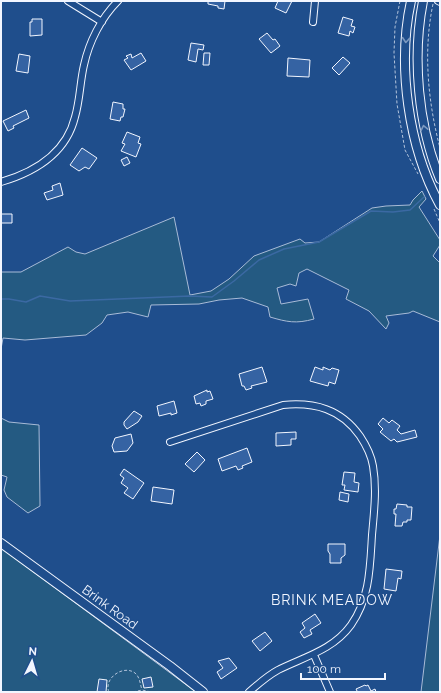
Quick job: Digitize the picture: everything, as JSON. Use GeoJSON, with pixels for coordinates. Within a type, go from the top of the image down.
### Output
{"type":"FeatureCollection","features":[{"type":"Feature","properties":{"kind":"main road"},"geometry":{"type":"LineString","coordinates":[[411,1],[405,50],[410,118],[423,168],[440,205]]}},
{"type":"Feature","properties":{"kind":"main road"},"geometry":{"type":"LineString","coordinates":[[423,1],[418,45],[419,94],[428,146],[440,179]]}},
{"type":"Feature","properties":{"kind":"main road","name":"Brink Road"},"geometry":{"type":"LineString","coordinates":[[1,543],[170,666],[203,692]]}},
{"type":"Feature","properties":{"kind":"street"},"geometry":{"type":"LineString","coordinates":[[68,1],[102,22]]}},
{"type":"Feature","properties":{"kind":"street"},"geometry":{"type":"LineString","coordinates":[[1,182],[35,169],[57,150],[67,136],[75,118],[84,64],[88,50],[102,22],[118,1]]}},
{"type":"Feature","properties":{"kind":"street"},"geometry":{"type":"LineString","coordinates":[[313,22],[315,1]]}},
{"type":"Feature","properties":{"kind":"street"},"geometry":{"type":"LineString","coordinates":[[170,442],[283,405],[312,405],[329,410],[340,416],[354,427],[367,447],[373,464],[375,485],[370,577],[362,607],[345,632],[331,644],[314,654],[268,676],[249,692]]}},
{"type":"Feature","properties":{"kind":"street"},"geometry":{"type":"LineString","coordinates":[[314,654],[330,692]]}},
{"type":"Feature","properties":{"kind":"path"},"geometry":{"type":"LineString","coordinates":[[434,1],[430,18],[428,42],[431,104],[440,148]]}},
{"type":"Feature","properties":{"kind":"path"},"geometry":{"type":"LineString","coordinates":[[109,692],[108,686],[112,677],[126,671],[131,671],[138,676],[142,690]]}},
{"type":"Feature","properties":{"kind":"path"},"geometry":{"type":"LineString","coordinates":[[132,692],[142,690],[151,692]]}},
{"type":"Feature","properties":{"kind":"shaded area"},"geometry":{"type":"Polygon","coordinates":[[[422,191],[426,199],[419,207],[440,240],[440,245],[433,256],[440,263],[440,322],[413,311],[409,313],[386,316],[389,323],[386,329],[369,311],[346,299],[349,290],[307,269],[299,273],[296,286],[290,284],[277,288],[281,304],[308,299],[314,319],[302,322],[292,322],[270,317],[268,307],[242,298],[199,304],[151,305],[148,317],[128,312],[107,315],[102,323],[86,335],[25,340],[3,338],[1,349],[1,272],[21,272],[68,247],[76,252],[85,254],[174,217],[190,295],[211,291],[229,279],[254,256],[300,239],[305,243],[319,242],[372,208],[410,205],[422,191]]]}},
{"type":"Feature","properties":{"kind":"shaded area"},"geometry":{"type":"Polygon","coordinates":[[[1,418],[9,422],[39,425],[40,506],[28,513],[7,497],[4,490],[7,477],[1,475],[1,418]]]}},
{"type":"Feature","properties":{"kind":"shaded area"},"geometry":{"type":"Polygon","coordinates":[[[440,535],[440,692],[421,692],[440,535]]]}},
{"type":"Feature","properties":{"kind":"shaded area"},"geometry":{"type":"Polygon","coordinates":[[[1,548],[196,692],[1,692],[1,548]]]}},
{"type":"Feature","properties":{"kind":"building"},"geometry":{"type":"Polygon","coordinates":[[[208,1],[225,1],[224,9],[208,4],[208,1]]]}},
{"type":"Feature","properties":{"kind":"building"},"geometry":{"type":"Polygon","coordinates":[[[278,1],[292,1],[286,13],[275,8],[278,1]]]}},
{"type":"Feature","properties":{"kind":"building"},"geometry":{"type":"Polygon","coordinates":[[[343,17],[353,20],[351,26],[355,27],[353,33],[350,31],[349,36],[338,33],[343,17]]]}},
{"type":"Feature","properties":{"kind":"building"},"geometry":{"type":"Polygon","coordinates":[[[32,19],[42,19],[42,35],[30,36],[30,22],[32,22],[32,19]]]}},
{"type":"Feature","properties":{"kind":"building"},"geometry":{"type":"Polygon","coordinates":[[[267,33],[273,40],[275,39],[280,46],[271,53],[259,39],[267,33]]]}},
{"type":"Feature","properties":{"kind":"building"},"geometry":{"type":"Polygon","coordinates":[[[191,43],[204,45],[203,50],[198,49],[196,62],[188,60],[191,43]]]}},
{"type":"Feature","properties":{"kind":"building"},"geometry":{"type":"Polygon","coordinates":[[[141,53],[146,61],[131,70],[124,60],[128,58],[126,56],[131,54],[132,58],[141,53]]]}},
{"type":"Feature","properties":{"kind":"building"},"geometry":{"type":"Polygon","coordinates":[[[204,53],[210,53],[209,65],[203,65],[204,53]]]}},
{"type":"Feature","properties":{"kind":"building"},"geometry":{"type":"Polygon","coordinates":[[[19,54],[30,56],[28,73],[16,71],[19,54]]]}},
{"type":"Feature","properties":{"kind":"building"},"geometry":{"type":"Polygon","coordinates":[[[343,57],[350,63],[339,75],[332,68],[343,57]]]}},
{"type":"Feature","properties":{"kind":"building"},"geometry":{"type":"Polygon","coordinates":[[[288,58],[310,60],[309,77],[287,76],[288,58]]]}},
{"type":"Feature","properties":{"kind":"building"},"geometry":{"type":"Polygon","coordinates":[[[113,102],[123,104],[123,109],[125,109],[123,117],[121,117],[120,121],[110,119],[113,102]]]}},
{"type":"Feature","properties":{"kind":"building"},"geometry":{"type":"Polygon","coordinates":[[[26,110],[29,118],[13,126],[14,128],[8,131],[3,121],[26,110]]]}},
{"type":"Feature","properties":{"kind":"building"},"geometry":{"type":"Polygon","coordinates":[[[127,132],[140,137],[138,143],[141,144],[136,157],[121,151],[125,144],[122,143],[127,132]]]}},
{"type":"Feature","properties":{"kind":"building"},"geometry":{"type":"Polygon","coordinates":[[[82,148],[97,158],[89,169],[85,167],[79,171],[70,165],[82,148]]]}},
{"type":"Feature","properties":{"kind":"building"},"geometry":{"type":"Polygon","coordinates":[[[127,157],[130,163],[124,166],[121,160],[127,157]]]}},
{"type":"Feature","properties":{"kind":"building"},"geometry":{"type":"Polygon","coordinates":[[[60,183],[63,195],[47,200],[44,193],[53,190],[52,186],[60,183]]]}},
{"type":"Feature","properties":{"kind":"building"},"geometry":{"type":"Polygon","coordinates":[[[1,214],[12,214],[12,223],[1,223],[1,214]]]}},
{"type":"Feature","properties":{"kind":"building"},"geometry":{"type":"Polygon","coordinates":[[[262,367],[267,382],[251,386],[252,388],[246,390],[244,386],[242,386],[239,374],[262,367]]]}},
{"type":"Feature","properties":{"kind":"building"},"geometry":{"type":"Polygon","coordinates":[[[315,367],[323,370],[323,367],[330,370],[332,368],[339,370],[335,384],[329,382],[328,386],[310,381],[315,367]]]}},
{"type":"Feature","properties":{"kind":"building"},"geometry":{"type":"Polygon","coordinates":[[[207,390],[207,392],[210,391],[213,399],[206,401],[206,404],[201,406],[200,403],[196,404],[194,396],[207,390]]]}},
{"type":"Feature","properties":{"kind":"building"},"geometry":{"type":"Polygon","coordinates":[[[174,401],[177,413],[159,416],[157,406],[174,401]]]}},
{"type":"Feature","properties":{"kind":"building"},"geometry":{"type":"Polygon","coordinates":[[[134,411],[142,416],[138,422],[127,429],[124,422],[134,411]]]}},
{"type":"Feature","properties":{"kind":"building"},"geometry":{"type":"Polygon","coordinates":[[[383,418],[389,423],[392,420],[400,426],[397,430],[401,434],[415,430],[417,437],[397,442],[394,439],[391,441],[380,432],[383,429],[378,424],[383,418]]]}},
{"type":"Feature","properties":{"kind":"building"},"geometry":{"type":"Polygon","coordinates":[[[296,432],[296,439],[291,439],[291,445],[276,446],[276,433],[296,432]]]}},
{"type":"Feature","properties":{"kind":"building"},"geometry":{"type":"Polygon","coordinates":[[[131,434],[133,443],[127,451],[114,452],[112,446],[115,438],[131,434]]]}},
{"type":"Feature","properties":{"kind":"building"},"geometry":{"type":"Polygon","coordinates":[[[247,448],[252,462],[242,466],[243,468],[238,470],[236,466],[222,471],[218,459],[247,448]]]}},
{"type":"Feature","properties":{"kind":"building"},"geometry":{"type":"Polygon","coordinates":[[[197,452],[205,460],[194,472],[185,464],[197,452]]]}},
{"type":"Feature","properties":{"kind":"building"},"geometry":{"type":"Polygon","coordinates":[[[124,469],[144,483],[133,499],[124,493],[128,488],[121,483],[124,478],[120,475],[124,469]]]}},
{"type":"Feature","properties":{"kind":"building"},"geometry":{"type":"Polygon","coordinates":[[[344,472],[355,473],[354,482],[359,483],[358,492],[344,490],[345,485],[342,485],[344,472]]]}},
{"type":"Feature","properties":{"kind":"building"},"geometry":{"type":"Polygon","coordinates":[[[153,487],[174,490],[172,504],[151,501],[153,487]]]}},
{"type":"Feature","properties":{"kind":"building"},"geometry":{"type":"Polygon","coordinates":[[[340,492],[349,494],[348,502],[339,500],[340,492]]]}},
{"type":"Feature","properties":{"kind":"building"},"geometry":{"type":"Polygon","coordinates":[[[397,504],[412,507],[411,520],[403,522],[402,526],[395,526],[396,514],[394,514],[394,509],[396,509],[397,504]]]}},
{"type":"Feature","properties":{"kind":"building"},"geometry":{"type":"Polygon","coordinates":[[[328,544],[345,544],[345,555],[341,558],[341,563],[330,563],[328,544]]]}},
{"type":"Feature","properties":{"kind":"building"},"geometry":{"type":"Polygon","coordinates":[[[386,569],[402,571],[401,579],[398,578],[396,591],[384,589],[386,569]]]}},
{"type":"Feature","properties":{"kind":"building"},"geometry":{"type":"Polygon","coordinates":[[[315,614],[321,623],[310,630],[312,634],[304,638],[300,632],[305,628],[302,623],[315,614]]]}},
{"type":"Feature","properties":{"kind":"building"},"geometry":{"type":"Polygon","coordinates":[[[265,632],[272,641],[260,651],[252,641],[265,632]]]}},
{"type":"Feature","properties":{"kind":"building"},"geometry":{"type":"Polygon","coordinates":[[[229,658],[237,668],[221,679],[217,672],[223,668],[218,661],[229,658]]]}},
{"type":"Feature","properties":{"kind":"building"},"geometry":{"type":"Polygon","coordinates":[[[151,677],[153,687],[144,688],[142,679],[151,677]]]}},
{"type":"Feature","properties":{"kind":"building"},"geometry":{"type":"Polygon","coordinates":[[[99,679],[107,680],[106,692],[97,692],[99,679]]]}},
{"type":"Feature","properties":{"kind":"building"},"geometry":{"type":"Polygon","coordinates":[[[368,685],[371,691],[375,689],[376,692],[356,692],[356,689],[368,685]]]}},
{"type":"Feature","properties":{"kind":"waterway"},"geometry":{"type":"LineString","coordinates":[[1,299],[26,302],[40,296],[70,301],[190,296],[212,297],[259,260],[284,249],[319,242],[371,211],[393,212],[410,210],[424,197]]}},
{"type":"Feature","properties":{"kind":"district","name":"BRINK MEADOW"},"geometry":{"type":"Point","coordinates":[332,600]}}]}
